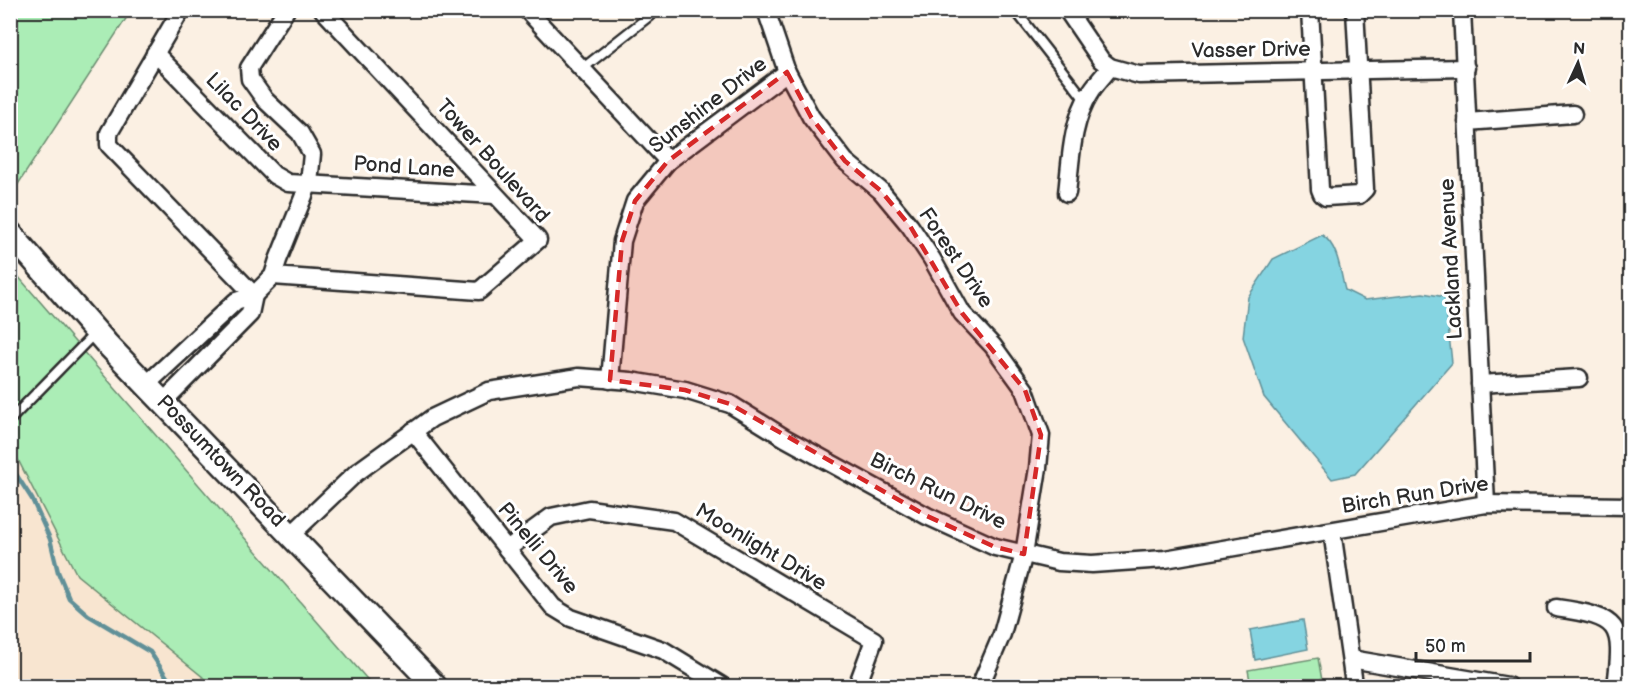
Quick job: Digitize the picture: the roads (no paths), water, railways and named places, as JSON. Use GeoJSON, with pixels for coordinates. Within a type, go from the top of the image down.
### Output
{"type":"FeatureCollection","features":[{"type":"Feature","properties":{"kind":"main road","name":"Possumtown Road"},"geometry":{"type":"LineString","coordinates":[[10,232],[96,332],[435,687]]}},
{"type":"Feature","properties":{"kind":"street"},"geometry":{"type":"LineString","coordinates":[[181,10],[109,133],[109,145],[254,295]]}},
{"type":"Feature","properties":{"kind":"street"},"geometry":{"type":"LineString","coordinates":[[147,384],[236,301],[254,295],[273,276],[309,183],[312,154],[300,133],[265,100],[250,80],[249,68],[286,10]]}},
{"type":"Feature","properties":{"kind":"street","name":"Tower Boulevard"},"geometry":{"type":"LineString","coordinates":[[273,276],[479,291],[538,240],[323,10]]}},
{"type":"Feature","properties":{"kind":"street"},"geometry":{"type":"LineString","coordinates":[[526,10],[668,161]]}},
{"type":"Feature","properties":{"kind":"street","name":"Forest Drive"},"geometry":{"type":"LineString","coordinates":[[765,10],[786,72],[811,117],[845,161],[881,191],[910,226],[932,259],[962,313],[993,346],[1025,390],[1041,435],[1024,554]]}},
{"type":"Feature","properties":{"kind":"street"},"geometry":{"type":"LineString","coordinates":[[1067,10],[1101,60],[1110,67],[1086,101],[1074,130],[1067,193]]}},
{"type":"Feature","properties":{"kind":"street"},"geometry":{"type":"LineString","coordinates":[[1310,10],[1320,189],[1326,196],[1359,195],[1365,189],[1355,10]]}},
{"type":"Feature","properties":{"kind":"street","name":"Lackland Avenue"},"geometry":{"type":"LineString","coordinates":[[1462,10],[1486,504]]}},
{"type":"Feature","properties":{"kind":"street","name":"Lilac Drive"},"geometry":{"type":"LineString","coordinates":[[155,53],[274,175],[288,183],[309,183]]}},
{"type":"Feature","properties":{"kind":"street","name":"Vasser Drive"},"geometry":{"type":"LineString","coordinates":[[1110,67],[1139,75],[1466,68]]}},
{"type":"Feature","properties":{"kind":"street","name":"Sunshine Drive"},"geometry":{"type":"LineString","coordinates":[[610,380],[622,242],[635,201],[668,161],[786,72]]}},
{"type":"Feature","properties":{"kind":"street"},"geometry":{"type":"LineString","coordinates":[[1467,122],[1573,114]]}},
{"type":"Feature","properties":{"kind":"street","name":"Pond Lane"},"geometry":{"type":"LineString","coordinates":[[309,183],[495,195]]}},
{"type":"Feature","properties":{"kind":"street"},"geometry":{"type":"LineString","coordinates":[[164,401],[250,314],[254,295]]}},
{"type":"Feature","properties":{"kind":"street","name":"Birch Run Drive"},"geometry":{"type":"LineString","coordinates":[[291,535],[356,473],[432,418],[489,391],[579,378],[685,390],[730,404],[785,438],[927,516],[995,547],[1059,562],[1103,563],[1165,559],[1486,504],[1630,506]]}},
{"type":"Feature","properties":{"kind":"street"},"geometry":{"type":"LineString","coordinates":[[1480,384],[1579,378]]}},
{"type":"Feature","properties":{"kind":"street","name":"Pinelli Drive"},"geometry":{"type":"LineString","coordinates":[[413,431],[553,607],[571,618],[663,650],[722,687]]}},
{"type":"Feature","properties":{"kind":"street","name":"Moonlight Drive"},"geometry":{"type":"LineString","coordinates":[[507,549],[551,517],[589,509],[674,521],[874,639],[856,687]]}},
{"type":"Feature","properties":{"kind":"street"},"geometry":{"type":"LineString","coordinates":[[1332,531],[1356,687]]}},
{"type":"Feature","properties":{"kind":"street"},"geometry":{"type":"LineString","coordinates":[[980,687],[1002,634],[1024,554]]}},
{"type":"Feature","properties":{"kind":"street"},"geometry":{"type":"LineString","coordinates":[[1556,608],[1590,613],[1611,624],[1618,634],[1620,651],[1616,687]]}},
{"type":"Feature","properties":{"kind":"street"},"geometry":{"type":"LineString","coordinates":[[1351,659],[1499,686]]}},
{"type":"Feature","properties":{"kind":"lane"},"geometry":{"type":"LineString","coordinates":[[582,69],[657,10]]}},
{"type":"Feature","properties":{"kind":"lane"},"geometry":{"type":"LineString","coordinates":[[1015,10],[1086,101]]}},
{"type":"Feature","properties":{"kind":"lane"},"geometry":{"type":"LineString","coordinates":[[10,420],[96,332]]}},
{"type":"Feature","properties":{"kind":"water"},"geometry":{"type":"Polygon","coordinates":[[[1322,235],[1335,252],[1345,290],[1365,300],[1423,293],[1445,297],[1452,363],[1355,474],[1332,479],[1264,397],[1243,337],[1248,297],[1273,259],[1322,235]]]}},
{"type":"Feature","properties":{"kind":"water"},"geometry":{"type":"Polygon","coordinates":[[[1303,620],[1308,649],[1255,660],[1250,630],[1303,620]]]}},
{"type":"Feature","properties":{"kind":"waterway"},"geometry":{"type":"LineString","coordinates":[[10,465],[32,499],[50,539],[58,572],[69,598],[88,615],[150,652],[173,686]]}}]}
